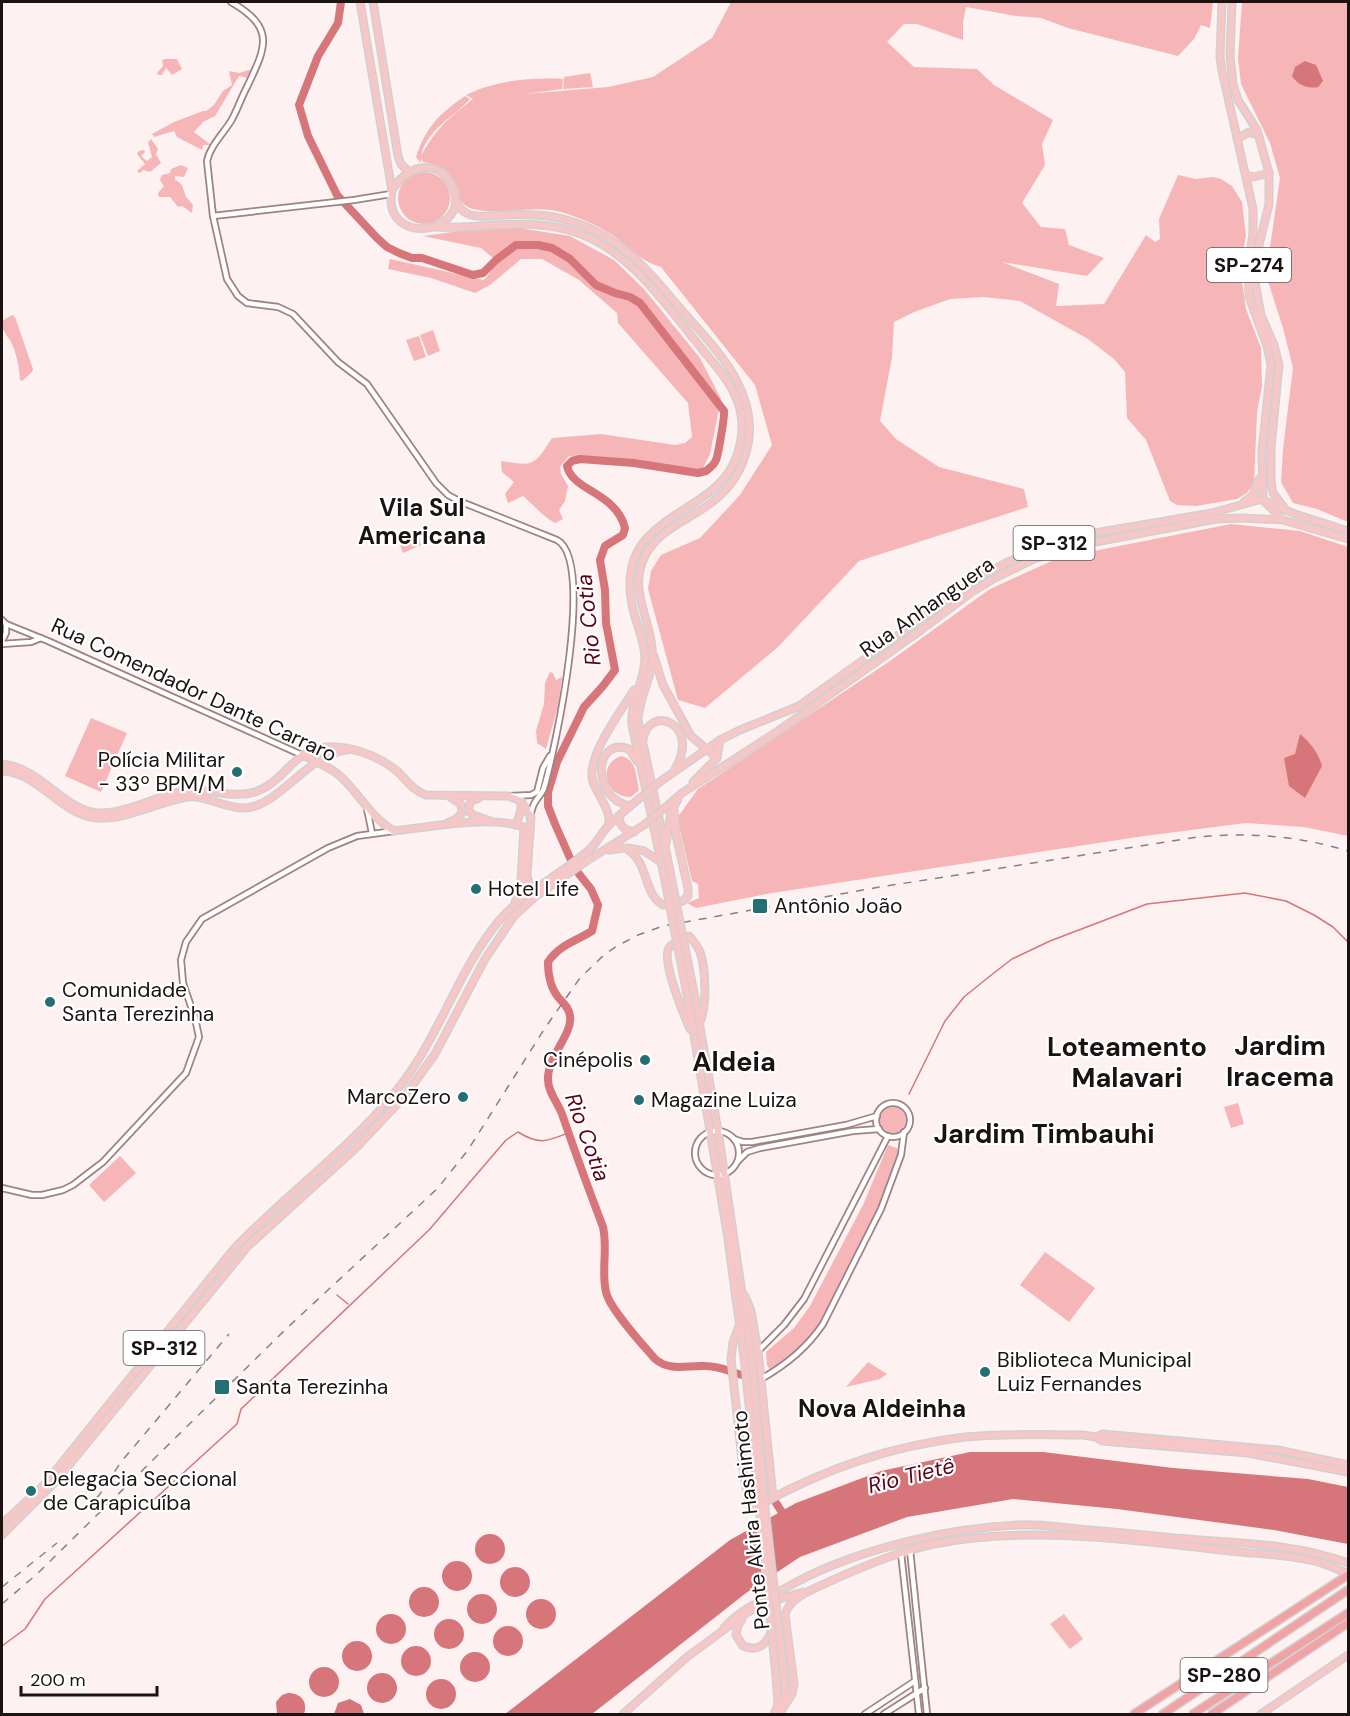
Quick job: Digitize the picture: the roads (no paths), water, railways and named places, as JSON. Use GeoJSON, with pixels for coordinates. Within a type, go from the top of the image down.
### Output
{"type":"FeatureCollection","features":[{"type":"Feature","properties":{"kind":"highway"},"geometry":{"type":"LineString","coordinates":[[1134,1714],[1348,1574]]}},
{"type":"Feature","properties":{"kind":"highway","name":"SP-280"},"geometry":{"type":"LineString","coordinates":[[1163,1714],[1348,1590]]}},
{"type":"Feature","properties":{"kind":"highway","name":"SP-280"},"geometry":{"type":"LineString","coordinates":[[1193,1714],[1348,1613]]}},
{"type":"Feature","properties":{"kind":"highway"},"geometry":{"type":"LineString","coordinates":[[1212,1714],[1348,1623]]}},
{"type":"Feature","properties":{"kind":"main road"},"geometry":{"type":"LineString","coordinates":[[360,2],[395,214],[402,222],[415,228],[429,229],[449,216],[455,200]]}},
{"type":"Feature","properties":{"kind":"main road"},"geometry":{"type":"LineString","coordinates":[[373,2],[398,156],[401,164],[408,171]]}},
{"type":"Feature","properties":{"kind":"main road","name":"SP-274"},"geometry":{"type":"LineString","coordinates":[[1222,2],[1220,57],[1237,140],[1247,175],[1254,218],[1248,270],[1249,297],[1267,346],[1271,365],[1263,431],[1261,470],[1263,500]]}},
{"type":"Feature","properties":{"kind":"main road","name":"SP-274"},"geometry":{"type":"LineString","coordinates":[[1232,2],[1230,71],[1238,100],[1258,135],[1269,173],[1270,194],[1259,245],[1255,282],[1261,315],[1279,365],[1272,438],[1271,487],[1285,509]]}},
{"type":"Feature","properties":{"kind":"main road"},"geometry":{"type":"LineString","coordinates":[[1237,140],[1249,132],[1258,135]]}},
{"type":"Feature","properties":{"kind":"main road"},"geometry":{"type":"LineString","coordinates":[[392,192],[400,178],[408,171],[425,167],[441,172],[451,184],[455,200],[463,211],[472,215],[541,215],[589,227],[626,249],[654,276],[739,383],[745,395],[751,435],[743,464],[729,486],[712,503],[652,543],[642,563],[638,578],[638,591],[663,685],[691,736],[700,746],[717,758]]}},
{"type":"Feature","properties":{"kind":"main road"},"geometry":{"type":"LineString","coordinates":[[1247,175],[1254,177],[1269,173]]}},
{"type":"Feature","properties":{"kind":"main road"},"geometry":{"type":"LineString","coordinates":[[436,226],[512,224],[556,227],[572,231],[605,247],[619,256],[648,284],[722,375],[736,399],[742,419],[742,434],[736,459],[729,471],[709,493],[646,539],[633,563],[629,586],[644,647],[643,677],[631,714],[640,770],[692,999],[700,1023],[741,1288],[748,1363]]}},
{"type":"Feature","properties":{"kind":"main road"},"geometry":{"type":"LineString","coordinates":[[1237,506],[1253,495],[1261,470]]}},
{"type":"Feature","properties":{"kind":"main road"},"geometry":{"type":"LineString","coordinates":[[1263,500],[1348,531]]}},
{"type":"Feature","properties":{"kind":"main road"},"geometry":{"type":"LineString","coordinates":[[1263,500],[1283,520]]}},
{"type":"Feature","properties":{"kind":"main road","name":"Rua Anhanguera"},"geometry":{"type":"LineString","coordinates":[[630,806],[674,771],[720,740],[799,706],[959,591],[1006,563],[1067,540],[1212,513],[1263,500]]}},
{"type":"Feature","properties":{"kind":"main road","name":"Rua Anhanguera"},"geometry":{"type":"LineString","coordinates":[[634,832],[682,793],[778,731],[972,592],[1019,565],[1051,552],[1085,544],[1216,519],[1283,520],[1348,539]]}},
{"type":"Feature","properties":{"kind":"main road"},"geometry":{"type":"LineString","coordinates":[[653,650],[651,667],[638,711],[692,999],[695,1041],[748,1363]]}},
{"type":"Feature","properties":{"kind":"main road"},"geometry":{"type":"LineString","coordinates":[[609,825],[610,817],[593,783],[591,775],[593,762],[614,722],[643,677]]}},
{"type":"Feature","properties":{"kind":"main road"},"geometry":{"type":"LineString","coordinates":[[643,744],[644,735],[651,724],[663,720],[675,726],[681,735],[683,748],[674,771]]}},
{"type":"Feature","properties":{"kind":"main road"},"geometry":{"type":"LineString","coordinates":[[666,853],[670,818],[674,806],[682,793],[717,758],[720,740]]}},
{"type":"Feature","properties":{"kind":"main road"},"geometry":{"type":"LineString","coordinates":[[2,764],[39,779],[80,808],[95,813],[127,808],[188,790],[235,794],[255,792],[307,751],[322,747],[353,750],[391,766],[421,793],[434,796],[508,796],[521,801],[530,817],[527,875],[532,895]]}},
{"type":"Feature","properties":{"kind":"main road"},"geometry":{"type":"LineString","coordinates":[[630,806],[615,801],[606,791],[601,767],[606,755],[620,747],[633,753],[640,770]]}},
{"type":"Feature","properties":{"kind":"main road"},"geometry":{"type":"LineString","coordinates":[[2,771],[13,769],[78,813],[96,818],[118,816],[189,797],[247,808],[261,804],[335,752],[353,750]]}},
{"type":"Feature","properties":{"kind":"main road","name":"Rua Comendador Dante Carraro"},"geometry":{"type":"LineString","coordinates":[[302,755],[340,776],[386,826],[394,831]]}},
{"type":"Feature","properties":{"kind":"main road"},"geometry":{"type":"LineString","coordinates":[[234,807],[235,794]]}},
{"type":"Feature","properties":{"kind":"main road"},"geometry":{"type":"LineString","coordinates":[[246,794],[247,808]]}},
{"type":"Feature","properties":{"kind":"main road"},"geometry":{"type":"LineString","coordinates":[[441,826],[456,819],[462,813],[461,804],[449,796]]}},
{"type":"Feature","properties":{"kind":"main road"},"geometry":{"type":"LineString","coordinates":[[491,796],[471,801],[468,810],[473,815],[491,822]]}},
{"type":"Feature","properties":{"kind":"main road"},"geometry":{"type":"LineString","coordinates":[[517,822],[521,801]]}},
{"type":"Feature","properties":{"kind":"main road","name":"SP-312"},"geometry":{"type":"LineString","coordinates":[[2,1535],[56,1481],[248,1246],[355,1149],[404,1098],[435,1054],[499,936],[514,916],[532,895],[591,849],[609,825],[630,806]]}},
{"type":"Feature","properties":{"kind":"main road"},"geometry":{"type":"LineString","coordinates":[[625,848],[632,851],[640,862],[652,894],[659,903],[663,905],[683,901],[688,896],[688,888],[676,835],[674,806]]}},
{"type":"Feature","properties":{"kind":"main road"},"geometry":{"type":"LineString","coordinates":[[619,816],[621,825],[626,830],[634,832]]}},
{"type":"Feature","properties":{"kind":"main road"},"geometry":{"type":"LineString","coordinates":[[394,831],[491,822],[517,822],[530,817]]}},
{"type":"Feature","properties":{"kind":"main road"},"geometry":{"type":"LineString","coordinates":[[512,907],[519,895],[521,880],[524,828],[517,822]]}},
{"type":"Feature","properties":{"kind":"main road","name":"SP-312"},"geometry":{"type":"LineString","coordinates":[[2,1524],[44,1485],[233,1250],[268,1214],[366,1125],[397,1091],[417,1063],[484,941],[512,907],[634,832]]}},
{"type":"Feature","properties":{"kind":"main road"},"geometry":{"type":"LineString","coordinates":[[602,851],[625,848],[644,851],[661,862]]}},
{"type":"Feature","properties":{"kind":"main road"},"geometry":{"type":"LineString","coordinates":[[521,880],[532,895]]}},
{"type":"Feature","properties":{"kind":"main road"},"geometry":{"type":"LineString","coordinates":[[695,1041],[676,992],[667,956],[672,945],[690,936],[700,951],[704,972],[704,1002],[700,1023]]}},
{"type":"Feature","properties":{"kind":"main road"},"geometry":{"type":"LineString","coordinates":[[741,1288],[751,1311],[758,1351],[772,1497]]}},
{"type":"Feature","properties":{"kind":"main road"},"geometry":{"type":"LineString","coordinates":[[740,1323],[733,1342],[731,1359],[744,1478],[751,1510],[784,1491],[864,1459],[928,1443],[966,1437],[1083,1435],[1096,1437],[1102,1441],[1248,1454],[1348,1472]]}},
{"type":"Feature","properties":{"kind":"main road","name":"Ponte Akira Hashimoto"},"geometry":{"type":"LineString","coordinates":[[748,1363],[776,1676],[778,1705],[774,1714]]}},
{"type":"Feature","properties":{"kind":"main road","name":"Ponte Akira Hashimoto"},"geometry":{"type":"LineString","coordinates":[[748,1363],[784,1675],[785,1698],[780,1713]]}},
{"type":"Feature","properties":{"kind":"main road"},"geometry":{"type":"LineString","coordinates":[[1096,1437],[1103,1434],[1278,1450],[1348,1464]]}},
{"type":"Feature","properties":{"kind":"main road"},"geometry":{"type":"LineString","coordinates":[[771,1485],[776,1490],[784,1491]]}},
{"type":"Feature","properties":{"kind":"main road"},"geometry":{"type":"LineString","coordinates":[[1030,1535],[1031,1525]]}},
{"type":"Feature","properties":{"kind":"main road"},"geometry":{"type":"LineString","coordinates":[[724,1628],[746,1608],[797,1581],[843,1562],[932,1536],[979,1528],[1031,1525],[1285,1548],[1348,1563]]}},
{"type":"Feature","properties":{"kind":"main road"},"geometry":{"type":"LineString","coordinates":[[623,1714],[687,1657],[724,1628],[760,1605],[793,1596],[901,1553],[933,1544],[1030,1535],[1195,1546],[1311,1560],[1348,1574]]}},
{"type":"Feature","properties":{"kind":"main road"},"geometry":{"type":"LineString","coordinates":[[932,1536],[933,1544]]}},
{"type":"Feature","properties":{"kind":"main road"},"geometry":{"type":"LineString","coordinates":[[793,1596],[790,1589],[794,1584],[817,1573]]}},
{"type":"Feature","properties":{"kind":"main road"},"geometry":{"type":"LineString","coordinates":[[780,1713],[789,1700],[794,1684],[786,1610],[798,1598],[821,1586]]}},
{"type":"Feature","properties":{"kind":"main road"},"geometry":{"type":"LineString","coordinates":[[748,1612],[736,1630],[737,1639],[743,1646],[753,1649],[760,1647],[771,1632]]}},
{"type":"Feature","properties":{"kind":"main road"},"geometry":{"type":"LineString","coordinates":[[1261,1714],[1348,1655]]}},
{"type":"Feature","properties":{"kind":"street"},"geometry":{"type":"LineString","coordinates":[[231,2],[255,20],[264,44],[257,68],[232,119],[209,153],[207,168],[213,216],[227,279],[238,296],[253,305],[278,307],[293,314],[338,362],[367,384],[441,488],[459,501],[562,543],[569,554],[572,574],[572,637],[559,724],[544,788],[534,804],[530,817]]}},
{"type":"Feature","properties":{"kind":"street"},"geometry":{"type":"LineString","coordinates":[[213,216],[347,201],[392,192]]}},
{"type":"Feature","properties":{"kind":"street"},"geometry":{"type":"LineString","coordinates":[[4,622],[6,633],[2,643],[31,642],[41,638]]}},
{"type":"Feature","properties":{"kind":"street","name":"Rua Comendador Dante Carraro"},"geometry":{"type":"LineString","coordinates":[[4,622],[302,755]]}},
{"type":"Feature","properties":{"kind":"street"},"geometry":{"type":"LineString","coordinates":[[508,796],[531,795],[537,792],[543,768],[552,754]]}},
{"type":"Feature","properties":{"kind":"street"},"geometry":{"type":"LineString","coordinates":[[364,803],[371,820],[372,833]]}},
{"type":"Feature","properties":{"kind":"street"},"geometry":{"type":"LineString","coordinates":[[2,1188],[42,1195],[73,1185],[103,1162],[186,1073],[199,1037],[183,982],[181,960],[186,942],[202,919],[328,848],[357,836],[394,831]]}},
{"type":"Feature","properties":{"kind":"street"},"geometry":{"type":"LineString","coordinates":[[887,1104],[896,1104],[906,1109],[910,1118],[908,1127],[895,1137],[888,1136],[879,1129],[877,1116],[887,1104]]}},
{"type":"Feature","properties":{"kind":"street"},"geometry":{"type":"LineString","coordinates":[[877,1116],[846,1125],[752,1142],[734,1139],[727,1133],[709,1132],[698,1141],[694,1150],[695,1159],[703,1171],[716,1176],[733,1169],[747,1152],[760,1148],[853,1131],[879,1129]]}},
{"type":"Feature","properties":{"kind":"street"},"geometry":{"type":"LineString","coordinates":[[761,1379],[796,1355],[811,1341],[823,1324],[875,1221],[903,1146],[904,1132]]}},
{"type":"Feature","properties":{"kind":"street"},"geometry":{"type":"LineString","coordinates":[[758,1351],[784,1325],[804,1299],[888,1136]]}},
{"type":"Feature","properties":{"kind":"street"},"geometry":{"type":"LineString","coordinates":[[895,1137],[903,1146]]}},
{"type":"Feature","properties":{"kind":"street"},"geometry":{"type":"LineString","coordinates":[[734,1139],[738,1147],[738,1161]]}},
{"type":"Feature","properties":{"kind":"street"},"geometry":{"type":"LineString","coordinates":[[910,1550],[927,1714]]}},
{"type":"Feature","properties":{"kind":"street"},"geometry":{"type":"LineString","coordinates":[[901,1553],[918,1714]]}},
{"type":"Feature","properties":{"kind":"street"},"geometry":{"type":"LineString","coordinates":[[865,1714],[915,1681]]}},
{"type":"Feature","properties":{"kind":"street"},"geometry":{"type":"LineString","coordinates":[[884,1714],[925,1688]]}},
{"type":"Feature","properties":{"kind":"water"},"geometry":{"type":"Polygon","coordinates":[[[1305,61],[1316,65],[1323,81],[1318,87],[1303,86],[1292,76],[1295,67],[1305,61]]]}},
{"type":"Feature","properties":{"kind":"water"},"geometry":{"type":"Polygon","coordinates":[[[1300,734],[1314,748],[1322,766],[1305,798],[1289,786],[1284,758],[1295,754],[1300,734]]]}},
{"type":"Feature","properties":{"kind":"water","name":"Rio Tietê"},"geometry":{"type":"Polygon","coordinates":[[[970,1452],[1043,1452],[1173,1468],[1308,1479],[1348,1487],[1348,1544],[1274,1530],[1117,1509],[1013,1499],[907,1517],[800,1557],[746,1593],[592,1714],[505,1714],[730,1540],[796,1503],[881,1471],[970,1452]]]}},
{"type":"Feature","properties":{"kind":"water"},"geometry":{"type":"Polygon","coordinates":[[[490,1534],[501,1538],[505,1549],[501,1560],[490,1564],[479,1560],[475,1549],[479,1538],[490,1534]]]}},
{"type":"Feature","properties":{"kind":"water"},"geometry":{"type":"Polygon","coordinates":[[[457,1561],[468,1565],[472,1576],[468,1587],[457,1591],[446,1587],[442,1576],[446,1565],[457,1561]]]}},
{"type":"Feature","properties":{"kind":"water"},"geometry":{"type":"Polygon","coordinates":[[[515,1567],[526,1571],[530,1582],[526,1593],[515,1597],[504,1593],[500,1582],[504,1571],[515,1567]]]}},
{"type":"Feature","properties":{"kind":"water"},"geometry":{"type":"Polygon","coordinates":[[[424,1587],[435,1591],[439,1602],[435,1613],[424,1617],[413,1613],[409,1602],[413,1591],[424,1587]]]}},
{"type":"Feature","properties":{"kind":"water"},"geometry":{"type":"Polygon","coordinates":[[[482,1594],[493,1598],[497,1609],[493,1620],[482,1624],[471,1620],[467,1609],[471,1598],[482,1594]]]}},
{"type":"Feature","properties":{"kind":"water"},"geometry":{"type":"Polygon","coordinates":[[[541,1599],[552,1603],[556,1614],[552,1625],[541,1629],[530,1625],[526,1614],[530,1603],[541,1599]]]}},
{"type":"Feature","properties":{"kind":"water"},"geometry":{"type":"Polygon","coordinates":[[[391,1614],[402,1618],[406,1629],[402,1640],[391,1644],[380,1640],[376,1629],[380,1618],[391,1614]]]}},
{"type":"Feature","properties":{"kind":"water"},"geometry":{"type":"Polygon","coordinates":[[[449,1619],[460,1623],[464,1634],[460,1645],[449,1649],[438,1645],[434,1634],[438,1623],[449,1619]]]}},
{"type":"Feature","properties":{"kind":"water"},"geometry":{"type":"Polygon","coordinates":[[[508,1626],[519,1630],[523,1641],[519,1652],[508,1656],[497,1652],[493,1641],[497,1630],[508,1626]]]}},
{"type":"Feature","properties":{"kind":"water"},"geometry":{"type":"Polygon","coordinates":[[[357,1641],[368,1645],[372,1656],[368,1667],[357,1671],[346,1667],[342,1656],[346,1645],[357,1641]]]}},
{"type":"Feature","properties":{"kind":"water"},"geometry":{"type":"Polygon","coordinates":[[[416,1646],[427,1650],[431,1661],[427,1672],[416,1676],[405,1672],[401,1661],[405,1650],[416,1646]]]}},
{"type":"Feature","properties":{"kind":"water"},"geometry":{"type":"Polygon","coordinates":[[[475,1652],[486,1656],[490,1667],[486,1678],[475,1682],[464,1678],[460,1667],[464,1656],[475,1652]]]}},
{"type":"Feature","properties":{"kind":"water"},"geometry":{"type":"Polygon","coordinates":[[[324,1667],[335,1671],[339,1682],[335,1693],[324,1697],[313,1693],[309,1682],[313,1671],[324,1667]]]}},
{"type":"Feature","properties":{"kind":"water"},"geometry":{"type":"Polygon","coordinates":[[[382,1673],[393,1677],[397,1688],[393,1699],[382,1703],[371,1699],[367,1688],[371,1677],[382,1673]]]}},
{"type":"Feature","properties":{"kind":"water"},"geometry":{"type":"Polygon","coordinates":[[[441,1679],[452,1683],[456,1694],[452,1705],[441,1709],[430,1705],[426,1694],[430,1683],[441,1679]]]}},
{"type":"Feature","properties":{"kind":"water"},"geometry":{"type":"Polygon","coordinates":[[[288,1693],[300,1696],[305,1706],[304,1714],[277,1714],[276,1702],[282,1695],[288,1693]]]}},
{"type":"Feature","properties":{"kind":"water"},"geometry":{"type":"Polygon","coordinates":[[[350,1699],[361,1705],[364,1714],[334,1714],[338,1703],[350,1699]]]}},
{"type":"Feature","properties":{"kind":"waterway","name":"Rio Cotia"},"geometry":{"type":"LineString","coordinates":[[341,2],[338,23],[318,56],[299,105],[308,136],[337,195],[377,238],[387,247],[399,253],[473,275],[483,273],[516,245],[538,245],[552,248],[570,259],[596,285],[640,303],[724,411],[717,457],[706,471],[698,473],[634,463],[580,459],[572,461],[567,466],[577,481],[613,507],[625,528],[623,535],[605,546],[600,560],[605,590],[606,623],[615,670],[584,707],[557,762],[548,792],[548,806],[570,858],[591,889],[598,905],[592,931],[563,947],[548,962],[553,989],[570,1016],[568,1030],[551,1063],[548,1080],[603,1227],[604,1276],[608,1299],[613,1307],[643,1345],[661,1363],[673,1367],[714,1367],[742,1375]]}},
{"type":"Feature","properties":{"kind":"waterway"},"geometry":{"type":"LineString","coordinates":[[909,1094],[945,1021],[964,997],[990,976],[1012,959],[1050,941],[1147,904],[1245,893],[1286,901],[1333,927],[1348,942]]}},
{"type":"Feature","properties":{"kind":"waterway"},"geometry":{"type":"LineString","coordinates":[[2,1646],[25,1629],[45,1599],[237,1424],[241,1409],[429,1230],[506,1140],[518,1132],[532,1139],[543,1141],[568,1133]]}},
{"type":"Feature","properties":{"kind":"waterway"},"geometry":{"type":"LineString","coordinates":[[337,1295],[348,1304]]}},
{"type":"Feature","properties":{"kind":"waterway","name":"Rio Cotia"},"geometry":{"type":"LineString","coordinates":[[776,1503],[787,1520]]}},
{"type":"Feature","properties":{"kind":"railway"},"geometry":{"type":"LineString","coordinates":[[2,1604],[37,1574],[287,1328],[438,1188],[468,1150],[545,1028],[580,978],[617,946],[663,926],[874,888],[1198,837],[1274,836],[1348,851]]}},
{"type":"Feature","properties":{"kind":"railway"},"geometry":{"type":"LineString","coordinates":[[86,1510],[100,1494],[121,1462],[229,1334]]}},
{"type":"Feature","properties":{"kind":"railway"},"geometry":{"type":"LineString","coordinates":[[2,1587],[57,1543]]}},
{"type":"Feature","properties":{"kind":"place","name":"Polícia Militar - 33º BPM/M"},"geometry":{"type":"Point","coordinates":[237,772]}},
{"type":"Feature","properties":{"kind":"place","name":"Hotel Life"},"geometry":{"type":"Point","coordinates":[476,889]}},
{"type":"Feature","properties":{"kind":"place","name":"Antônio João"},"geometry":{"type":"Point","coordinates":[760,906]}},
{"type":"Feature","properties":{"kind":"place","name":"Comunidade Santa Terezinha"},"geometry":{"type":"Point","coordinates":[50,1002]}},
{"type":"Feature","properties":{"kind":"place","name":"Cinépolis"},"geometry":{"type":"Point","coordinates":[645,1060]}},
{"type":"Feature","properties":{"kind":"place","name":"MarcoZero"},"geometry":{"type":"Point","coordinates":[463,1097]}},
{"type":"Feature","properties":{"kind":"place","name":"Magazine Luiza"},"geometry":{"type":"Point","coordinates":[639,1100]}},
{"type":"Feature","properties":{"kind":"place","name":"Biblioteca Municipal Luiz Fernandes"},"geometry":{"type":"Point","coordinates":[985,1372]}},
{"type":"Feature","properties":{"kind":"place","name":"Santa Terezinha"},"geometry":{"type":"Point","coordinates":[222,1387]}},
{"type":"Feature","properties":{"kind":"place","name":"Delegacia Seccional de Carapicuíba"},"geometry":{"type":"Point","coordinates":[31,1491]}},
{"type":"Feature","properties":{"kind":"district","name":"Vila Sul Americana"},"geometry":{"type":"Point","coordinates":[422,522]}},
{"type":"Feature","properties":{"kind":"district","name":"Aldeia"},"geometry":{"type":"Point","coordinates":[734,1062]}},
{"type":"Feature","properties":{"kind":"district","name":"Loteamento Malavari"},"geometry":{"type":"Point","coordinates":[1127,1062]}},
{"type":"Feature","properties":{"kind":"district","name":"Jardim Iracema"},"geometry":{"type":"Point","coordinates":[1280,1062]}},
{"type":"Feature","properties":{"kind":"district","name":"Jardim Timbauhi"},"geometry":{"type":"Point","coordinates":[1044,1134]}},
{"type":"Feature","properties":{"kind":"district","name":"Nova Aldeinha"},"geometry":{"type":"Point","coordinates":[882,1409]}}]}
